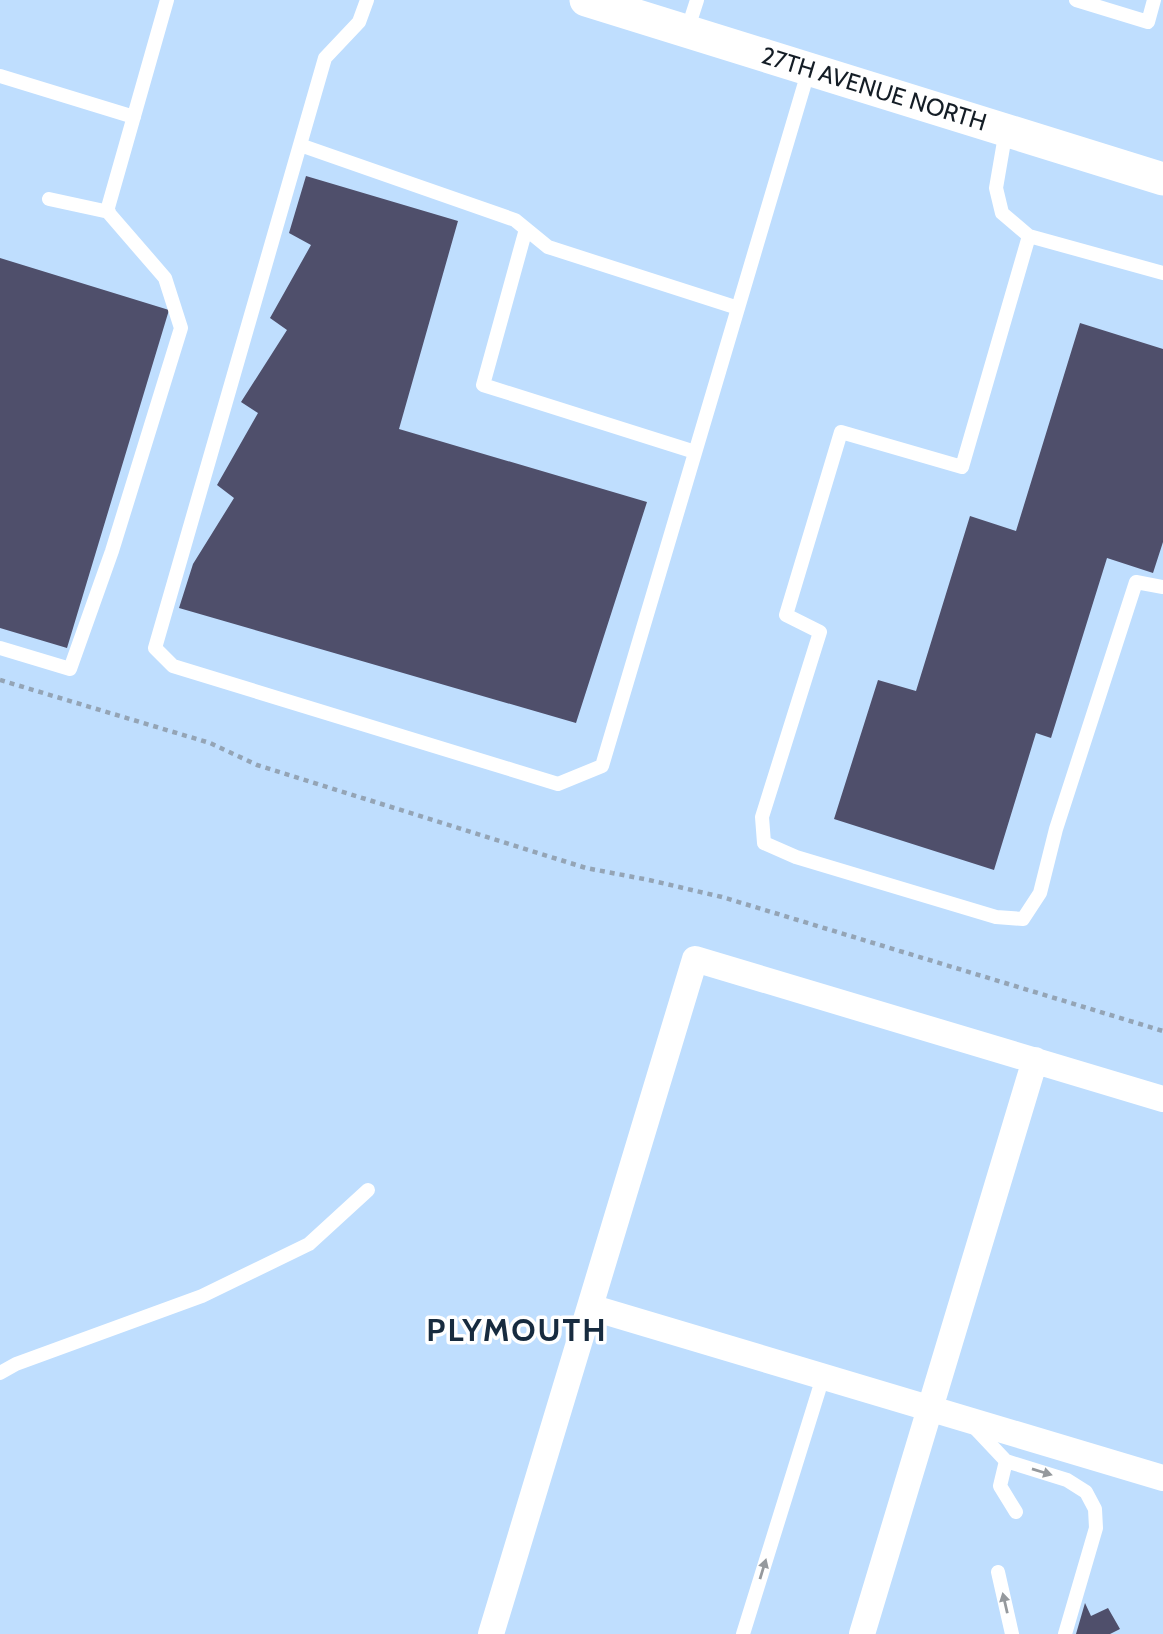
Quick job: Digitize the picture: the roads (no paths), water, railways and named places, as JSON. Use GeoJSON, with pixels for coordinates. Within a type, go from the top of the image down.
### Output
{"type":"FeatureCollection","features":[{"type":"Feature","properties":{"kind":"street","name":"27TH AVENUE NORTH"},"geometry":{"type":"LineString","coordinates":[[586,0],[692,15],[809,69],[1163,179]]}},
{"type":"Feature","properties":{"kind":"street"},"geometry":{"type":"LineString","coordinates":[[491,1634],[695,959],[1163,1099]]}},
{"type":"Feature","properties":{"kind":"street"},"geometry":{"type":"LineString","coordinates":[[862,1634],[1035,1060]]}},
{"type":"Feature","properties":{"kind":"street"},"geometry":{"type":"LineString","coordinates":[[590,1307],[1163,1478]]}},
{"type":"Feature","properties":{"kind":"lane"},"geometry":{"type":"LineString","coordinates":[[108,212],[167,0]]}},
{"type":"Feature","properties":{"kind":"lane"},"geometry":{"type":"LineString","coordinates":[[367,0],[359,22],[325,58],[155,648],[173,666],[558,784],[602,766],[809,69]]}},
{"type":"Feature","properties":{"kind":"lane"},"geometry":{"type":"LineString","coordinates":[[1076,0],[1147,22],[1154,0]]}},
{"type":"Feature","properties":{"kind":"lane"},"geometry":{"type":"LineString","coordinates":[[0,76],[134,117]]}},
{"type":"Feature","properties":{"kind":"lane"},"geometry":{"type":"LineString","coordinates":[[1006,130],[996,188],[1002,213],[1029,236],[1163,273]]}},
{"type":"Feature","properties":{"kind":"lane"},"geometry":{"type":"LineString","coordinates":[[300,145],[514,220],[548,247],[738,308]]}},
{"type":"Feature","properties":{"kind":"lane"},"geometry":{"type":"LineString","coordinates":[[0,648],[70,669],[112,551],[181,328],[165,278],[108,212],[49,199]]}},
{"type":"Feature","properties":{"kind":"lane"},"geometry":{"type":"LineString","coordinates":[[526,229],[483,385],[695,452]]}},
{"type":"Feature","properties":{"kind":"lane"},"geometry":{"type":"LineString","coordinates":[[1029,236],[962,467],[841,432],[786,615],[820,632],[762,817],[764,843],[796,857],[996,917],[1023,919],[1040,893],[1056,829],[1136,582],[1163,587]]}},
{"type":"Feature","properties":{"kind":"lane"},"geometry":{"type":"LineString","coordinates":[[0,1373],[16,1364],[202,1296],[309,1244],[368,1190]]}},
{"type":"Feature","properties":{"kind":"lane"},"geometry":{"type":"LineString","coordinates":[[743,1634],[822,1377]]}},
{"type":"Feature","properties":{"kind":"lane"},"geometry":{"type":"LineString","coordinates":[[969,1420],[1006,1461],[1067,1480],[1086,1492],[1095,1509],[1096,1528],[1065,1634]]}},
{"type":"Feature","properties":{"kind":"lane"},"geometry":{"type":"LineString","coordinates":[[1006,1461],[1000,1486],[1016,1512]]}},
{"type":"Feature","properties":{"kind":"lane"},"geometry":{"type":"LineString","coordinates":[[998,1572],[1012,1634]]}},
{"type":"Feature","properties":{"kind":"district","name":"PLYMOUTH"},"geometry":{"type":"Point","coordinates":[517,1330]}}]}
